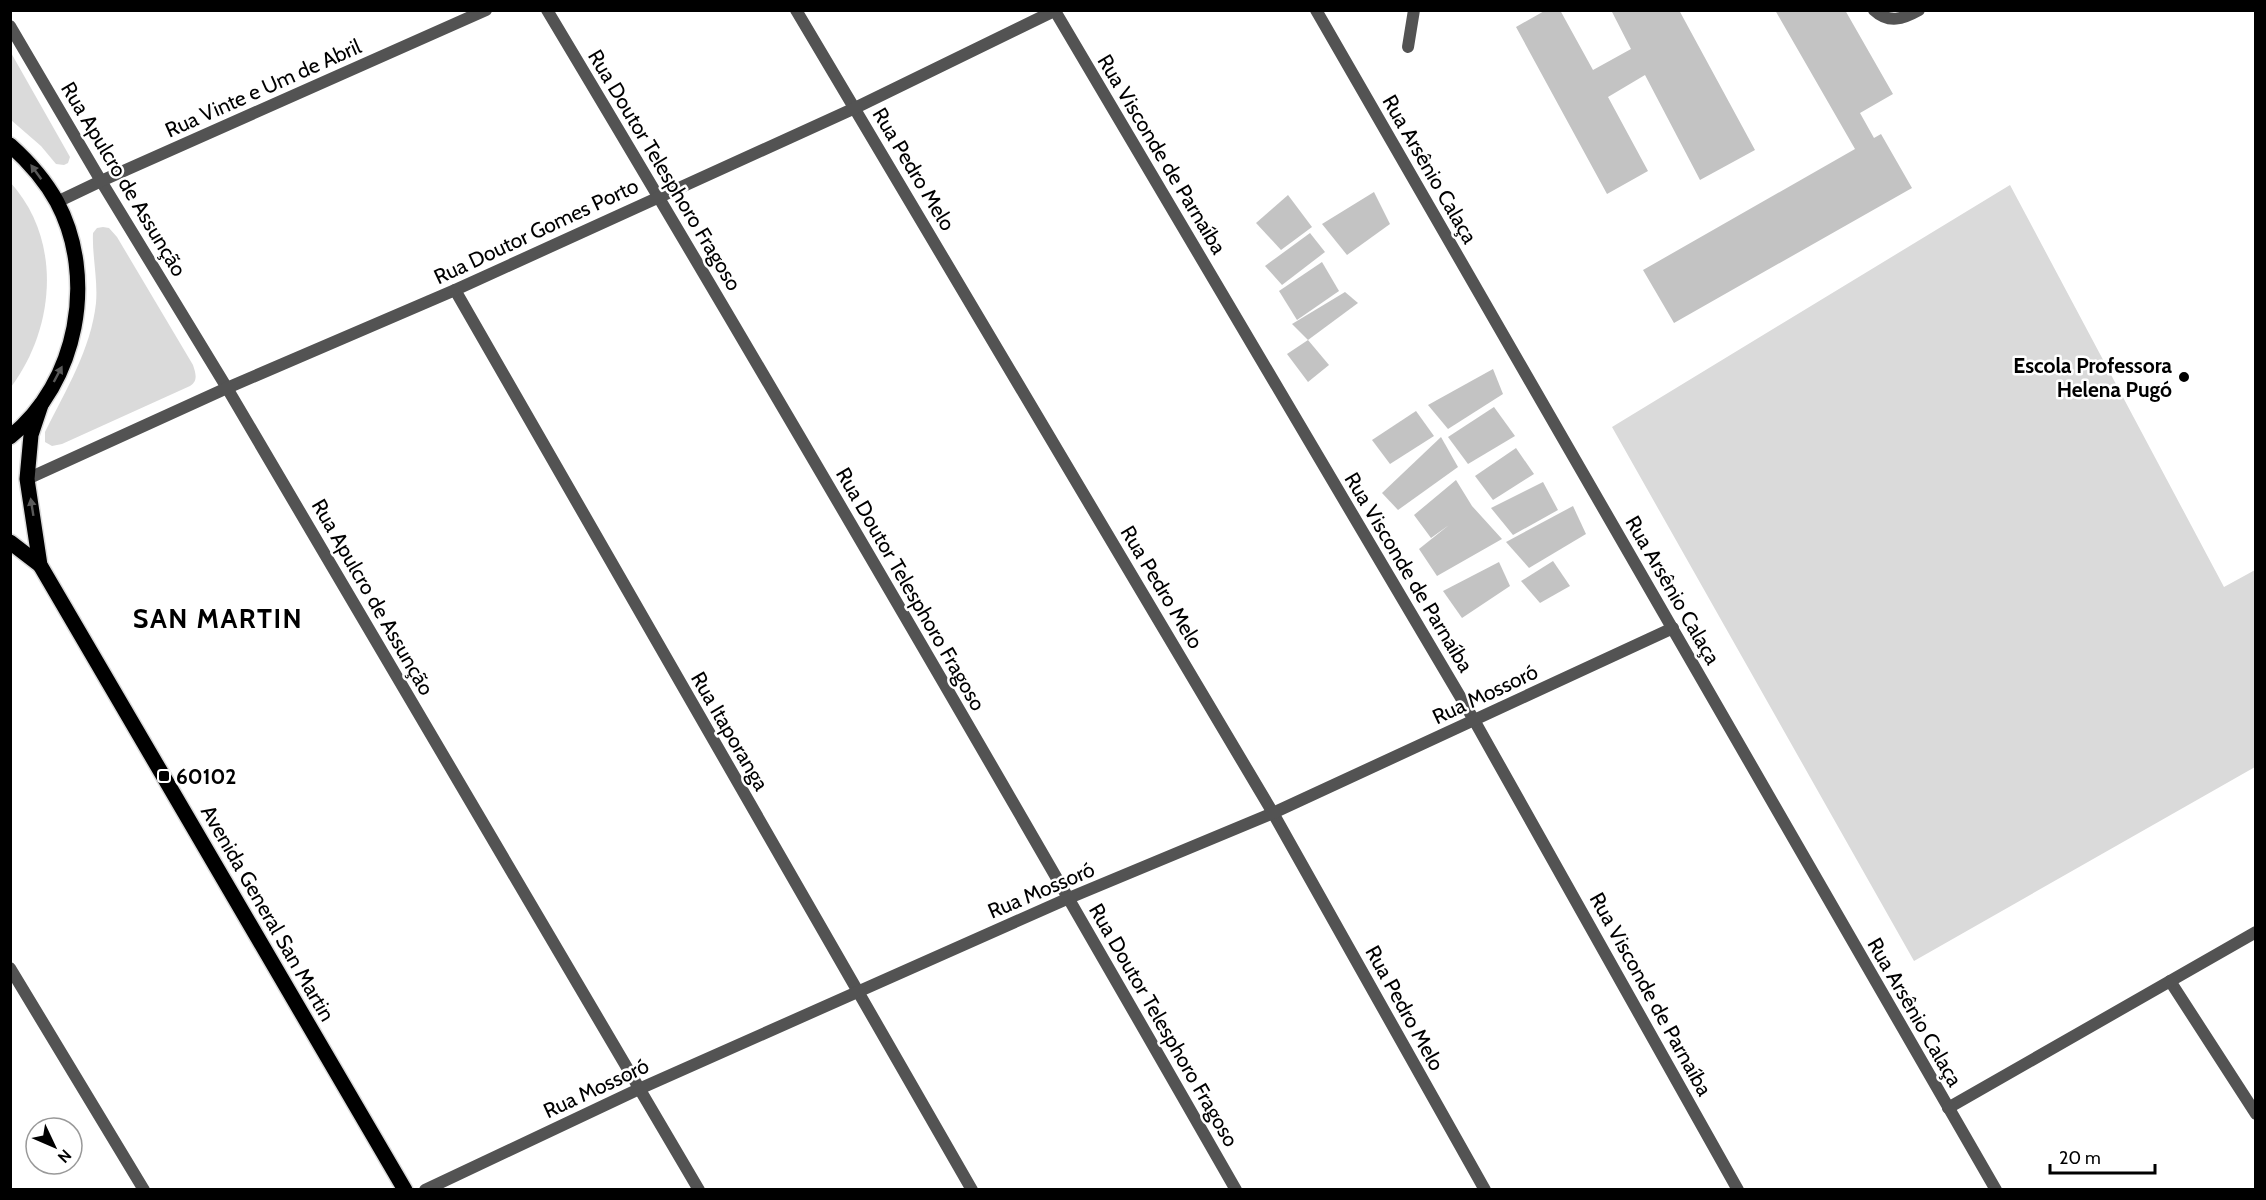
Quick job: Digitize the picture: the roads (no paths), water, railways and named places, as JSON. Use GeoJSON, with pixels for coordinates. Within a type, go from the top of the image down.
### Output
{"type":"FeatureCollection","features":[{"type":"Feature","properties":{"kind":"main road"},"geometry":{"type":"LineString","coordinates":[[10,145],[33,166],[57,202],[72,242],[79,284],[75,327],[62,368],[41,405],[10,437]]}},
{"type":"Feature","properties":{"kind":"main road","name":"Avenida General San Martin"},"geometry":{"type":"LineString","coordinates":[[41,405],[31,435],[27,479],[40,565],[405,1190]]}},
{"type":"Feature","properties":{"kind":"main road","name":"Avenida General San Martin"},"geometry":{"type":"LineString","coordinates":[[10,542],[40,565]]}},
{"type":"Feature","properties":{"kind":"street","name":"Rua Vinte e Um de Abril"},"geometry":{"type":"LineString","coordinates":[[57,202],[486,10]]}},
{"type":"Feature","properties":{"kind":"street","name":"Rua Doutor Telesphoro Fragoso"},"geometry":{"type":"LineString","coordinates":[[548,10],[1069,898],[1236,1190]]}},
{"type":"Feature","properties":{"kind":"street","name":"Rua Pedro Melo"},"geometry":{"type":"LineString","coordinates":[[796,10],[1273,813],[1485,1190]]}},
{"type":"Feature","properties":{"kind":"street","name":"Rua Arsênio Calaça"},"geometry":{"type":"LineString","coordinates":[[1316,10],[1996,1190]]}},
{"type":"Feature","properties":{"kind":"street"},"geometry":{"type":"LineString","coordinates":[[1408,47],[1414,10]]}},
{"type":"Feature","properties":{"kind":"street"},"geometry":{"type":"LineString","coordinates":[[1874,10],[1880,16],[1892,20],[1902,19],[1919,10]]}},
{"type":"Feature","properties":{"kind":"street","name":"Rua Doutor Gomes Porto"},"geometry":{"type":"LineString","coordinates":[[27,479],[227,388],[455,290],[855,108],[1056,11]]}},
{"type":"Feature","properties":{"kind":"street","name":"Rua Visconde de Parnaíba"},"geometry":{"type":"LineString","coordinates":[[1056,11],[1474,720],[1738,1190]]}},
{"type":"Feature","properties":{"kind":"street","name":"Rua Apulcro de Assunção"},"geometry":{"type":"LineString","coordinates":[[10,26],[227,388],[699,1190]]}},
{"type":"Feature","properties":{"kind":"street","name":"Rua Itaporanga"},"geometry":{"type":"LineString","coordinates":[[455,290],[972,1190]]}},
{"type":"Feature","properties":{"kind":"street","name":"Rua Mossoró"},"geometry":{"type":"LineString","coordinates":[[425,1190],[639,1089],[857,992],[1069,898],[1273,813],[1673,628]]}},
{"type":"Feature","properties":{"kind":"street"},"geometry":{"type":"LineString","coordinates":[[1948,1108],[2256,932]]}},
{"type":"Feature","properties":{"kind":"street"},"geometry":{"type":"LineString","coordinates":[[10,968],[144,1190]]}},
{"type":"Feature","properties":{"kind":"street"},"geometry":{"type":"LineString","coordinates":[[2170,981],[2256,1114]]}},
{"type":"Feature","properties":{"kind":"place","name":"Escola Professora Helena Pugó"},"geometry":{"type":"Point","coordinates":[2184,377]}},
{"type":"Feature","properties":{"kind":"place","name":"60102"},"geometry":{"type":"Point","coordinates":[164,776]}},
{"type":"Feature","properties":{"kind":"district","name":"SAN MARTIN"},"geometry":{"type":"Point","coordinates":[218,618]}}]}
